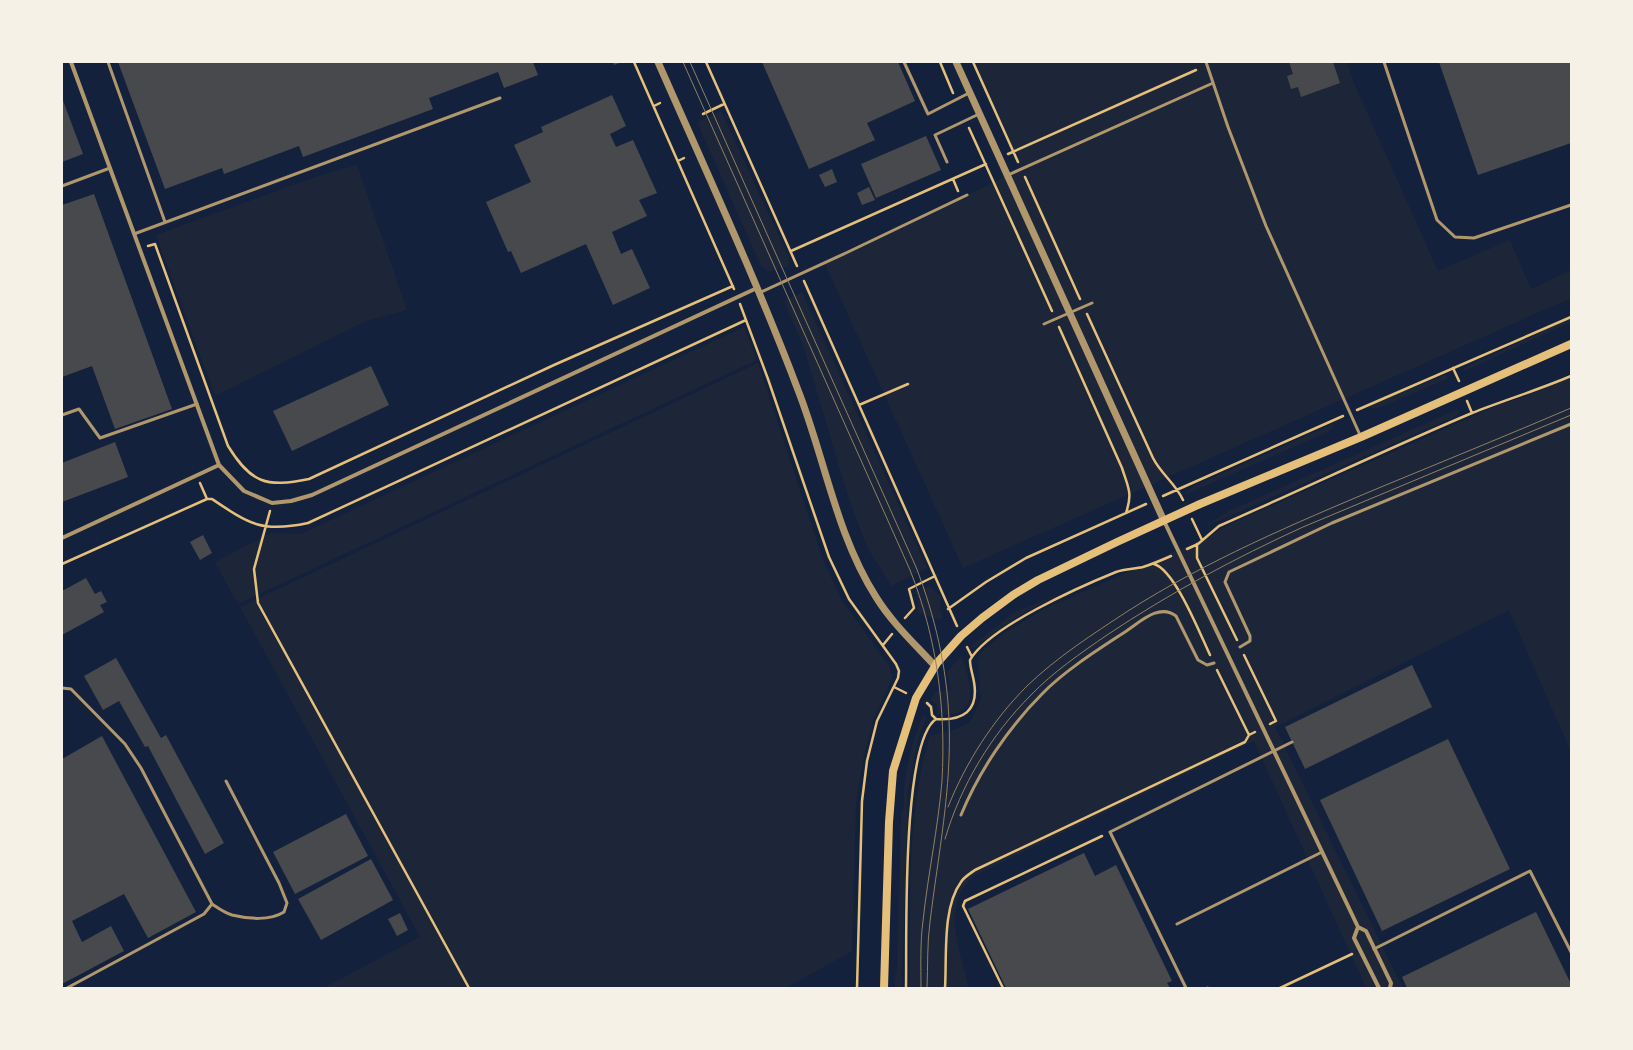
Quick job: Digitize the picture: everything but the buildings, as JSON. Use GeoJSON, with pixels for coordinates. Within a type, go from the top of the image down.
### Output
{"type":"FeatureCollection","features":[{"type":"Feature","properties":{"kind":"main road"},"geometry":{"type":"LineString","coordinates":[[884,988],[889,822],[893,771],[916,698],[935,666],[961,636],[1013,595],[1045,577],[1164,521],[1361,437],[1571,344]]}},
{"type":"Feature","properties":{"kind":"street"},"geometry":{"type":"LineString","coordinates":[[71,62],[219,465],[244,491],[272,503],[290,501],[312,495],[737,297],[758,291]]}},
{"type":"Feature","properties":{"kind":"street"},"geometry":{"type":"LineString","coordinates":[[658,62],[758,291],[799,392],[834,507],[856,563],[876,598],[935,666]]}},
{"type":"Feature","properties":{"kind":"street"},"geometry":{"type":"LineString","coordinates":[[956,62],[1178,552],[1358,927],[1366,931],[1391,983],[1390,988]]}},
{"type":"Feature","properties":{"kind":"street"},"geometry":{"type":"LineString","coordinates":[[62,538],[219,465]]}},
{"type":"Feature","properties":{"kind":"street"},"geometry":{"type":"LineString","coordinates":[[1358,927],[1354,938],[1379,988]]}},
{"type":"Feature","properties":{"kind":"lane"},"geometry":{"type":"LineString","coordinates":[[108,62],[164,222]]}},
{"type":"Feature","properties":{"kind":"lane"},"geometry":{"type":"LineString","coordinates":[[904,62],[928,114],[969,93]]}},
{"type":"Feature","properties":{"kind":"lane"},"geometry":{"type":"LineString","coordinates":[[1206,62],[1212,83],[1266,226],[1361,437]]}},
{"type":"Feature","properties":{"kind":"lane"},"geometry":{"type":"LineString","coordinates":[[1384,62],[1437,220],[1455,237],[1474,238],[1571,205]]}},
{"type":"Feature","properties":{"kind":"lane"},"geometry":{"type":"LineString","coordinates":[[1008,175],[1212,83]]}},
{"type":"Feature","properties":{"kind":"lane"},"geometry":{"type":"LineString","coordinates":[[134,234],[500,98]]}},
{"type":"Feature","properties":{"kind":"lane"},"geometry":{"type":"LineString","coordinates":[[947,162],[935,134],[979,114]]}},
{"type":"Feature","properties":{"kind":"lane"},"geometry":{"type":"LineString","coordinates":[[62,186],[110,168]]}},
{"type":"Feature","properties":{"kind":"lane"},"geometry":{"type":"LineString","coordinates":[[758,291],[801,274],[967,195]]}},
{"type":"Feature","properties":{"kind":"lane"},"geometry":{"type":"LineString","coordinates":[[1044,324],[1092,303]]}},
{"type":"Feature","properties":{"kind":"lane"},"geometry":{"type":"LineString","coordinates":[[62,415],[79,409],[100,438],[197,404]]}},
{"type":"Feature","properties":{"kind":"lane"},"geometry":{"type":"LineString","coordinates":[[1240,647],[1250,641],[1250,636],[1225,582],[1229,572],[1332,523],[1571,424]]}},
{"type":"Feature","properties":{"kind":"lane"},"geometry":{"type":"LineString","coordinates":[[961,815],[970,792],[1007,735],[1043,693],[1094,652],[1156,612],[1169,611],[1176,616],[1198,660],[1207,665],[1214,663]]}},
{"type":"Feature","properties":{"kind":"lane"},"geometry":{"type":"LineString","coordinates":[[62,688],[71,689],[125,744],[141,768],[212,904],[231,915],[255,918],[275,918],[284,912],[287,903],[279,883],[226,781]]}},
{"type":"Feature","properties":{"kind":"lane"},"geometry":{"type":"LineString","coordinates":[[1186,988],[1110,832],[1292,742]]}},
{"type":"Feature","properties":{"kind":"lane"},"geometry":{"type":"LineString","coordinates":[[1177,924],[1322,852]]}},
{"type":"Feature","properties":{"kind":"lane"},"geometry":{"type":"LineString","coordinates":[[1374,949],[1530,871],[1571,952]]}},
{"type":"Feature","properties":{"kind":"lane"},"geometry":{"type":"LineString","coordinates":[[67,988],[204,914],[212,904]]}},
{"type":"Feature","properties":{"kind":"path"},"geometry":{"type":"LineString","coordinates":[[634,62],[733,286],[829,557],[849,599],[883,645],[899,671],[894,687],[877,721],[867,761],[862,801],[857,988]]}},
{"type":"Feature","properties":{"kind":"path"},"geometry":{"type":"LineString","coordinates":[[706,62],[935,576],[948,609],[986,582],[1026,558],[1349,413],[1571,317]]}},
{"type":"Feature","properties":{"kind":"path"},"geometry":{"type":"LineString","coordinates":[[940,62],[956,99]]}},
{"type":"Feature","properties":{"kind":"path"},"geometry":{"type":"LineString","coordinates":[[973,62],[1153,458],[1165,477],[1178,490]]}},
{"type":"Feature","properties":{"kind":"path"},"geometry":{"type":"LineString","coordinates":[[654,106],[660,103]]}},
{"type":"Feature","properties":{"kind":"path"},"geometry":{"type":"LineString","coordinates":[[703,114],[717,106],[724,104]]}},
{"type":"Feature","properties":{"kind":"path"},"geometry":{"type":"LineString","coordinates":[[965,120],[1122,468],[1129,490],[1130,500],[1126,512]]}},
{"type":"Feature","properties":{"kind":"path"},"geometry":{"type":"LineString","coordinates":[[678,160],[684,158]]}},
{"type":"Feature","properties":{"kind":"path"},"geometry":{"type":"LineString","coordinates":[[953,179],[957,188]]}},
{"type":"Feature","properties":{"kind":"path"},"geometry":{"type":"LineString","coordinates":[[140,249],[155,244],[228,446],[240,466],[254,477],[268,483],[288,484],[308,479],[554,365],[733,286]]}},
{"type":"Feature","properties":{"kind":"path"},"geometry":{"type":"LineString","coordinates":[[62,564],[207,499],[212,500],[242,519],[264,527],[274,528],[308,523],[746,320]]}},
{"type":"Feature","properties":{"kind":"path"},"geometry":{"type":"LineString","coordinates":[[906,988],[910,813],[921,747],[928,726],[936,719],[949,720],[969,712],[975,695],[970,660],[979,648],[1009,626],[1054,600],[1117,572],[1153,564],[1198,544],[1219,526],[1472,413],[1515,396],[1540,389],[1571,376]]}},
{"type":"Feature","properties":{"kind":"path"},"geometry":{"type":"LineString","coordinates":[[859,405],[908,384]]}},
{"type":"Feature","properties":{"kind":"path"},"geometry":{"type":"LineString","coordinates":[[197,476],[207,499]]}},
{"type":"Feature","properties":{"kind":"path"},"geometry":{"type":"LineString","coordinates":[[272,503],[264,527],[254,569],[258,603],[469,988]]}},
{"type":"Feature","properties":{"kind":"path"},"geometry":{"type":"LineString","coordinates":[[1153,564],[1164,569],[1178,589],[1249,735]]}},
{"type":"Feature","properties":{"kind":"path"},"geometry":{"type":"LineString","coordinates":[[883,645],[914,608],[909,589],[935,576]]}},
{"type":"Feature","properties":{"kind":"path"},"geometry":{"type":"LineString","coordinates":[[945,988],[948,919],[953,898],[961,881],[975,870],[1245,742],[1249,735],[1263,728]]}},
{"type":"Feature","properties":{"kind":"path"},"geometry":{"type":"LineString","coordinates":[[1003,988],[963,906],[965,901],[1110,832]]}},
{"type":"Feature","properties":{"kind":"path"},"geometry":{"type":"LineString","coordinates":[[1280,988],[1352,954],[1356,958],[1362,955]]}},
{"type":"Feature","properties":{"kind":"shaded area"},"geometry":{"type":"Polygon","coordinates":[[[973,62],[1347,62],[1353,81],[1438,271],[1510,240],[1531,289],[1571,270],[1571,298],[963,568],[825,264],[1021,169],[973,62]]]}},
{"type":"Feature","properties":{"kind":"shaded area"},"geometry":{"type":"Polygon","coordinates":[[[721,111],[789,258],[788,266],[770,272],[761,266],[697,122],[721,111]]]}},
{"type":"Feature","properties":{"kind":"shaded area"},"geometry":{"type":"Polygon","coordinates":[[[357,165],[407,310],[366,321],[215,396],[156,235],[315,177],[357,165]]]}},
{"type":"Feature","properties":{"kind":"shaded area"},"geometry":{"type":"Polygon","coordinates":[[[802,292],[927,568],[891,586],[867,547],[847,493],[804,348],[784,301],[802,292]]]}},
{"type":"Feature","properties":{"kind":"shaded area"},"geometry":{"type":"Polygon","coordinates":[[[1571,318],[1571,322],[1462,372],[1464,368],[1571,318]]]}},
{"type":"Feature","properties":{"kind":"shaded area"},"geometry":{"type":"Polygon","coordinates":[[[744,327],[757,360],[238,604],[215,562],[271,533],[301,534],[744,327]]]}},
{"type":"Feature","properties":{"kind":"shaded area"},"geometry":{"type":"Polygon","coordinates":[[[758,363],[823,560],[843,602],[890,667],[892,679],[873,721],[863,760],[856,804],[852,951],[786,988],[323,988],[420,937],[240,607],[758,363]]]}},
{"type":"Feature","properties":{"kind":"shaded area"},"geometry":{"type":"Polygon","coordinates":[[[1445,375],[1449,378],[1376,409],[1365,407],[1445,375]]]}},
{"type":"Feature","properties":{"kind":"shaded area"},"geometry":{"type":"Polygon","coordinates":[[[1571,377],[1571,752],[1509,610],[1275,727],[1403,988],[1366,988],[1254,741],[977,874],[964,887],[958,899],[955,911],[956,937],[969,988],[909,988],[911,861],[913,829],[922,767],[930,736],[953,730],[970,722],[981,699],[978,663],[981,652],[1007,631],[1044,609],[1210,536],[1226,526],[1496,406],[1534,393],[1571,377]]]}},
{"type":"Feature","properties":{"kind":"shaded area"},"geometry":{"type":"Polygon","coordinates":[[[1456,410],[1459,410],[1458,414],[1454,417],[1207,526],[1207,524],[1229,511],[1456,410]]]}},
{"type":"Feature","properties":{"kind":"shaded area"},"geometry":{"type":"Polygon","coordinates":[[[1335,423],[1330,431],[1187,494],[1186,492],[1194,486],[1335,423]]]}},
{"type":"Feature","properties":{"kind":"shaded area"},"geometry":{"type":"Polygon","coordinates":[[[930,586],[941,597],[940,610],[943,618],[939,620],[918,613],[919,601],[914,591],[930,586]]]}},
{"type":"Feature","properties":{"kind":"shaded area"},"geometry":{"type":"Polygon","coordinates":[[[1057,595],[1012,620],[977,646],[973,648],[971,646],[1015,612],[1057,595]]]}},
{"type":"Feature","properties":{"kind":"shaded area"},"geometry":{"type":"Polygon","coordinates":[[[961,656],[970,686],[969,702],[965,708],[957,713],[937,714],[937,705],[931,699],[935,692],[951,689],[947,672],[961,656]]]}},
{"type":"Feature","properties":{"kind":"shaded area"},"geometry":{"type":"Polygon","coordinates":[[[923,715],[926,718],[918,740],[908,790],[902,988],[895,988],[895,975],[897,970],[901,814],[904,805],[905,780],[909,761],[923,715]]]}},
{"type":"Feature","properties":{"kind":"tram line"},"geometry":{"type":"LineString","coordinates":[[683,62],[910,570],[927,621],[938,674],[941,700],[943,754],[942,781],[936,834],[922,929],[921,988]]}},
{"type":"Feature","properties":{"kind":"tram line"},"geometry":{"type":"LineString","coordinates":[[690,62],[916,567],[929,604],[939,642],[948,701],[949,745],[944,821],[929,930],[927,988]]}},
{"type":"Feature","properties":{"kind":"tram line"},"geometry":{"type":"LineString","coordinates":[[948,807],[972,758],[992,727],[1015,699],[1039,675],[1063,656],[1128,611],[1189,575],[1283,529],[1571,408]]}},
{"type":"Feature","properties":{"kind":"tram line"},"geometry":{"type":"LineString","coordinates":[[945,839],[969,780],[990,744],[1016,710],[1048,678],[1107,635],[1179,591],[1228,564],[1303,527],[1571,415]]}}]}
